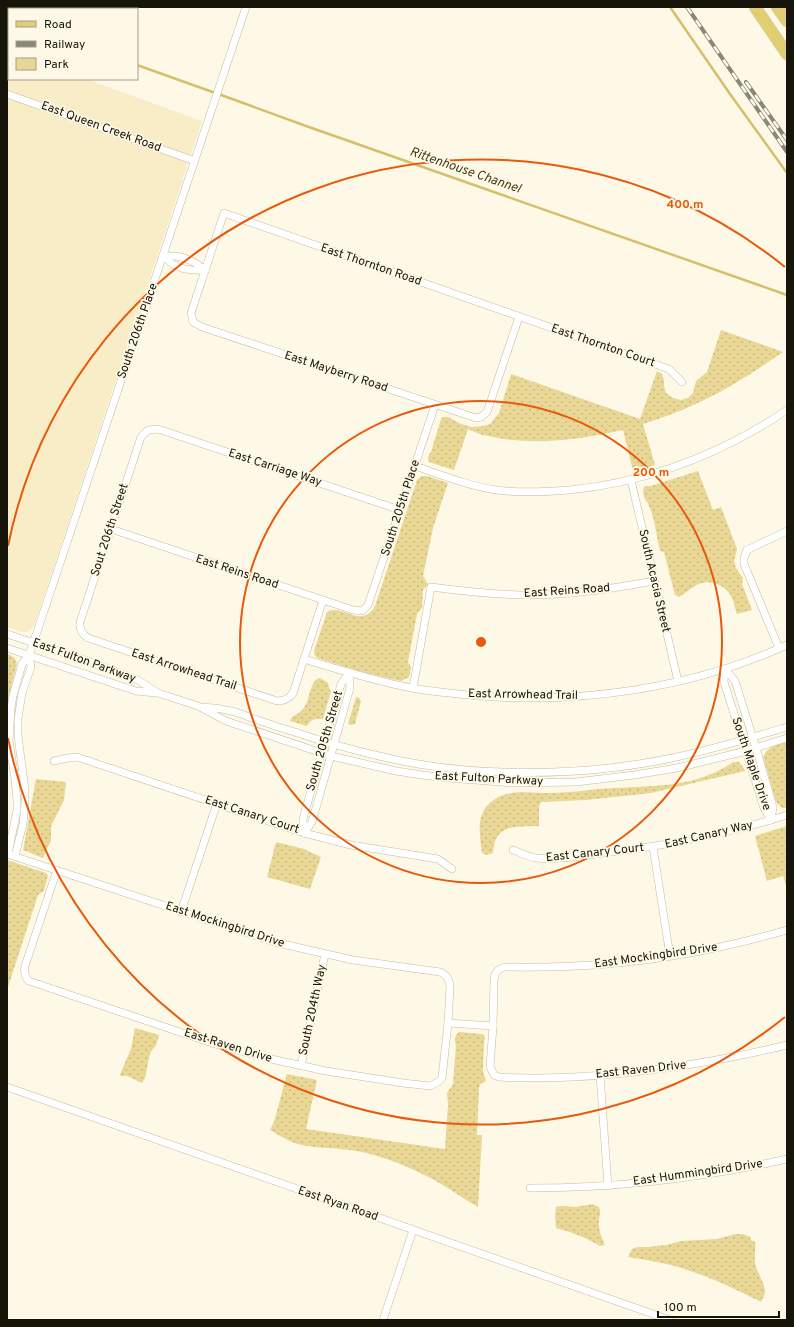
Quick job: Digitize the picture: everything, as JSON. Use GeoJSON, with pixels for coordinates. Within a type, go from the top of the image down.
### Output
{"type":"FeatureCollection","features":[{"type":"Feature","properties":{"kind":"main road"},"geometry":{"type":"LineString","coordinates":[[755,7],[787,54]]}},
{"type":"Feature","properties":{"kind":"main road"},"geometry":{"type":"LineString","coordinates":[[777,7],[787,22]]}},
{"type":"Feature","properties":{"kind":"street","name":"South 206th Place"},"geometry":{"type":"LineString","coordinates":[[10,855],[17,810],[15,778],[8,741],[13,696],[22,664],[29,655],[246,7]]}},
{"type":"Feature","properties":{"kind":"street","name":"East Queen Creek Road"},"geometry":{"type":"LineString","coordinates":[[7,94],[195,161]]}},
{"type":"Feature","properties":{"kind":"street","name":"East Thornton Road"},"geometry":{"type":"LineString","coordinates":[[205,270],[224,213],[519,317]]}},
{"type":"Feature","properties":{"kind":"street"},"geometry":{"type":"LineString","coordinates":[[163,256],[172,265],[190,271],[205,270]]}},
{"type":"Feature","properties":{"kind":"street","name":"East Mayberry Road"},"geometry":{"type":"LineString","coordinates":[[205,270],[190,313],[193,322],[202,327],[476,418],[481,417],[487,412],[519,317]]}},
{"type":"Feature","properties":{"kind":"street","name":"East Thornton Court"},"geometry":{"type":"LineString","coordinates":[[519,317],[669,369],[682,382]]}},
{"type":"Feature","properties":{"kind":"street","name":"South 205th Place"},"geometry":{"type":"LineString","coordinates":[[364,609],[368,605],[435,405]]}},
{"type":"Feature","properties":{"kind":"street"},"geometry":{"type":"LineString","coordinates":[[415,466],[475,486],[496,490],[518,492],[582,489],[631,480],[683,465],[726,446],[762,427],[787,410]]}},
{"type":"Feature","properties":{"kind":"street","name":"East Carriage Way"},"geometry":{"type":"LineString","coordinates":[[148,430],[158,429],[400,510]]}},
{"type":"Feature","properties":{"kind":"street","name":"Sout 206th Street"},"geometry":{"type":"LineString","coordinates":[[82,632],[80,622],[141,437],[148,430]]}},
{"type":"Feature","properties":{"kind":"street","name":"South Acacia Street"},"geometry":{"type":"LineString","coordinates":[[631,480],[678,681]]}},
{"type":"Feature","properties":{"kind":"street","name":"East Reins Road"},"geometry":{"type":"LineString","coordinates":[[111,529],[353,610],[359,611],[364,609]]}},
{"type":"Feature","properties":{"kind":"street"},"geometry":{"type":"LineString","coordinates":[[779,648],[744,564],[744,558],[747,550],[787,531]]}},
{"type":"Feature","properties":{"kind":"street","name":"East Reins Road"},"geometry":{"type":"LineString","coordinates":[[413,688],[431,587],[476,593],[521,595],[566,594],[610,589],[654,581]]}},
{"type":"Feature","properties":{"kind":"street"},"geometry":{"type":"LineString","coordinates":[[304,659],[324,600]]}},
{"type":"Feature","properties":{"kind":"street","name":"East Arrowhead Trail"},"geometry":{"type":"LineString","coordinates":[[82,632],[88,638],[277,701],[288,699],[293,692],[304,659],[349,673],[413,688],[501,698],[545,698],[589,696],[634,690],[678,681],[725,669],[787,645]]}},
{"type":"Feature","properties":{"kind":"street","name":"East Fulton Parkway"},"geometry":{"type":"LineString","coordinates":[[7,634],[85,660],[138,680],[158,693],[198,706],[227,710],[334,745],[387,758],[431,765],[473,770],[544,772],[576,771],[654,761],[712,748],[787,727]]}},
{"type":"Feature","properties":{"kind":"street","name":"East Fulton Parkway"},"geometry":{"type":"LineString","coordinates":[[7,648],[136,692],[158,693]]}},
{"type":"Feature","properties":{"kind":"street","name":"South 206th Place"},"geometry":{"type":"LineString","coordinates":[[10,855],[23,824],[25,803],[25,790],[18,740],[18,719],[22,693],[31,667],[29,655]]}},
{"type":"Feature","properties":{"kind":"street","name":"South Maple Drive"},"geometry":{"type":"LineString","coordinates":[[725,669],[735,681],[753,737],[773,807],[771,820]]}},
{"type":"Feature","properties":{"kind":"street","name":"South Maple Drive"},"geometry":{"type":"LineString","coordinates":[[725,669],[724,682],[764,808],[771,820]]}},
{"type":"Feature","properties":{"kind":"street","name":"South 205th Street"},"geometry":{"type":"LineString","coordinates":[[304,833],[304,819],[341,684],[349,673]]}},
{"type":"Feature","properties":{"kind":"street","name":"South 205th Street"},"geometry":{"type":"LineString","coordinates":[[304,833],[312,822],[331,756],[350,688],[349,673]]}},
{"type":"Feature","properties":{"kind":"street","name":"East Fulton Parkway"},"geometry":{"type":"LineString","coordinates":[[198,706],[226,721],[331,756],[396,771],[436,777],[483,781],[543,783],[576,782],[658,772],[746,751],[787,738]]}},
{"type":"Feature","properties":{"kind":"street"},"geometry":{"type":"LineString","coordinates":[[8,741],[18,740]]}},
{"type":"Feature","properties":{"kind":"street","name":"East Canary Court"},"geometry":{"type":"LineString","coordinates":[[54,761],[77,757],[304,833],[351,844],[438,859],[452,869]]}},
{"type":"Feature","properties":{"kind":"street"},"geometry":{"type":"LineString","coordinates":[[181,912],[217,804]]}},
{"type":"Feature","properties":{"kind":"street","name":"East Canary Way"},"geometry":{"type":"LineString","coordinates":[[653,847],[701,838],[787,815]]}},
{"type":"Feature","properties":{"kind":"street"},"geometry":{"type":"LineString","coordinates":[[653,847],[670,956]]}},
{"type":"Feature","properties":{"kind":"street","name":"East Canary Court"},"geometry":{"type":"LineString","coordinates":[[513,850],[535,858],[561,858],[653,847]]}},
{"type":"Feature","properties":{"kind":"street","name":"East Mockingbird Drive"},"geometry":{"type":"LineString","coordinates":[[10,855],[255,936],[325,954],[381,965],[440,972],[447,977],[450,986],[448,1023]]}},
{"type":"Feature","properties":{"kind":"street","name":"East Raven Drive"},"geometry":{"type":"LineString","coordinates":[[57,870],[25,966],[25,977],[33,983],[218,1044],[301,1066],[352,1076],[430,1086],[438,1082],[443,1074],[448,1023]]}},
{"type":"Feature","properties":{"kind":"street","name":"East Mockingbird Drive"},"geometry":{"type":"LineString","coordinates":[[493,1026],[494,976],[499,969],[505,967],[589,965],[670,956],[743,942],[787,930]]}},
{"type":"Feature","properties":{"kind":"street","name":"South 204th Way"},"geometry":{"type":"LineString","coordinates":[[301,1066],[325,954]]}},
{"type":"Feature","properties":{"kind":"street"},"geometry":{"type":"LineString","coordinates":[[448,1023],[493,1026]]}},
{"type":"Feature","properties":{"kind":"street","name":"East Raven Drive"},"geometry":{"type":"LineString","coordinates":[[493,1026],[490,1066],[494,1075],[506,1078],[552,1078],[600,1075],[685,1066],[740,1056],[787,1045]]}},
{"type":"Feature","properties":{"kind":"street"},"geometry":{"type":"LineString","coordinates":[[600,1075],[608,1186]]}},
{"type":"Feature","properties":{"kind":"street","name":"East Ryan Road"},"geometry":{"type":"LineString","coordinates":[[7,1087],[670,1320]]}},
{"type":"Feature","properties":{"kind":"street","name":"East Hummingbird Drive"},"geometry":{"type":"LineString","coordinates":[[530,1188],[608,1186],[640,1183],[704,1175],[787,1159]]}},
{"type":"Feature","properties":{"kind":"street"},"geometry":{"type":"LineString","coordinates":[[383,1320],[413,1230]]}},
{"type":"Feature","properties":{"kind":"shaded area"},"geometry":{"type":"Polygon","coordinates":[[[7,50],[8,80],[89,80],[202,121],[35,624],[27,632],[22,632],[7,627],[7,50]]]}},
{"type":"Feature","properties":{"kind":"green space"},"geometry":{"type":"Polygon","coordinates":[[[721,330],[783,352],[749,375],[716,394],[681,410],[643,424],[655,465],[633,471],[623,430],[573,439],[521,441],[483,435],[468,429],[454,470],[429,462],[428,457],[431,452],[441,419],[443,417],[448,417],[461,424],[472,427],[490,424],[499,413],[511,374],[640,419],[657,371],[662,374],[666,393],[673,398],[681,400],[688,398],[693,393],[696,381],[707,372],[721,330]]]}},
{"type":"Feature","properties":{"kind":"green space"},"geometry":{"type":"Polygon","coordinates":[[[698,471],[713,510],[721,507],[737,549],[734,561],[736,568],[743,578],[742,584],[752,610],[737,614],[732,598],[728,592],[720,585],[710,582],[705,582],[693,587],[679,597],[675,595],[664,552],[660,551],[653,518],[643,490],[646,486],[651,486],[698,471]]]}},
{"type":"Feature","properties":{"kind":"green space"},"geometry":{"type":"Polygon","coordinates":[[[423,476],[448,483],[433,528],[423,576],[428,584],[423,590],[422,608],[417,614],[408,662],[411,668],[409,677],[401,681],[362,672],[317,658],[314,654],[315,648],[327,612],[333,610],[352,615],[364,616],[370,613],[375,606],[417,480],[423,476]]]}},
{"type":"Feature","properties":{"kind":"green space"},"geometry":{"type":"Polygon","coordinates":[[[7,654],[16,660],[17,664],[7,704],[7,654]]]}},
{"type":"Feature","properties":{"kind":"green space"},"geometry":{"type":"Polygon","coordinates":[[[320,678],[328,683],[331,691],[323,719],[318,718],[310,722],[307,726],[290,721],[295,715],[302,711],[307,702],[311,688],[317,679],[320,678]]]}},
{"type":"Feature","properties":{"kind":"green space"},"geometry":{"type":"Polygon","coordinates":[[[356,697],[361,701],[355,724],[351,725],[348,724],[356,697]]]}},
{"type":"Feature","properties":{"kind":"green space"},"geometry":{"type":"Polygon","coordinates":[[[787,742],[787,807],[782,808],[776,802],[763,757],[770,748],[787,742]]]}},
{"type":"Feature","properties":{"kind":"green space"},"geometry":{"type":"Polygon","coordinates":[[[733,762],[739,762],[745,771],[651,793],[586,800],[541,802],[539,806],[539,826],[522,826],[508,829],[498,836],[493,853],[487,855],[482,853],[480,826],[483,813],[491,802],[504,795],[519,792],[550,793],[676,784],[705,776],[720,770],[733,762]]]}},
{"type":"Feature","properties":{"kind":"green space"},"geometry":{"type":"Polygon","coordinates":[[[36,779],[66,782],[64,800],[51,826],[51,840],[43,858],[23,850],[36,779]]]}},
{"type":"Feature","properties":{"kind":"green space"},"geometry":{"type":"Polygon","coordinates":[[[787,826],[787,889],[783,876],[767,881],[755,836],[787,826]]]}},
{"type":"Feature","properties":{"kind":"green space"},"geometry":{"type":"Polygon","coordinates":[[[276,842],[304,849],[321,857],[310,889],[267,877],[276,842]]]}},
{"type":"Feature","properties":{"kind":"green space"},"geometry":{"type":"Polygon","coordinates":[[[7,860],[48,875],[44,891],[38,895],[7,990],[7,860]]]}},
{"type":"Feature","properties":{"kind":"green space"},"geometry":{"type":"Polygon","coordinates":[[[135,1028],[159,1035],[156,1045],[150,1053],[145,1078],[142,1083],[127,1076],[120,1076],[131,1049],[135,1028]]]}},
{"type":"Feature","properties":{"kind":"green space"},"geometry":{"type":"Polygon","coordinates":[[[459,1032],[481,1034],[484,1035],[485,1038],[483,1071],[486,1081],[480,1084],[479,1088],[477,1135],[482,1135],[478,1207],[428,1177],[390,1160],[357,1151],[297,1144],[270,1130],[274,1122],[287,1074],[317,1080],[306,1129],[445,1149],[448,1105],[447,1093],[453,1084],[456,1045],[455,1038],[459,1032]]]}},
{"type":"Feature","properties":{"kind":"green space"},"geometry":{"type":"Polygon","coordinates":[[[593,1204],[600,1209],[599,1229],[605,1245],[600,1246],[570,1232],[556,1228],[556,1207],[576,1207],[593,1204]]]}},
{"type":"Feature","properties":{"kind":"green space"},"geometry":{"type":"Polygon","coordinates":[[[735,1234],[743,1234],[750,1237],[751,1240],[755,1242],[756,1266],[765,1289],[761,1302],[694,1272],[671,1265],[628,1257],[632,1249],[637,1247],[666,1245],[681,1241],[717,1239],[735,1234]]]}},
{"type":"Feature","properties":{"kind":"waterway"},"geometry":{"type":"LineString","coordinates":[[670,7],[787,173]]}},
{"type":"Feature","properties":{"kind":"waterway","name":"Rittenhouse Channel"},"geometry":{"type":"LineString","coordinates":[[138,65],[787,295]]}},
{"type":"Feature","properties":{"kind":"railway"},"geometry":{"type":"LineString","coordinates":[[687,7],[787,152]]}},
{"type":"Feature","properties":{"kind":"railway"},"geometry":{"type":"LineString","coordinates":[[746,82],[787,140]]}}]}
